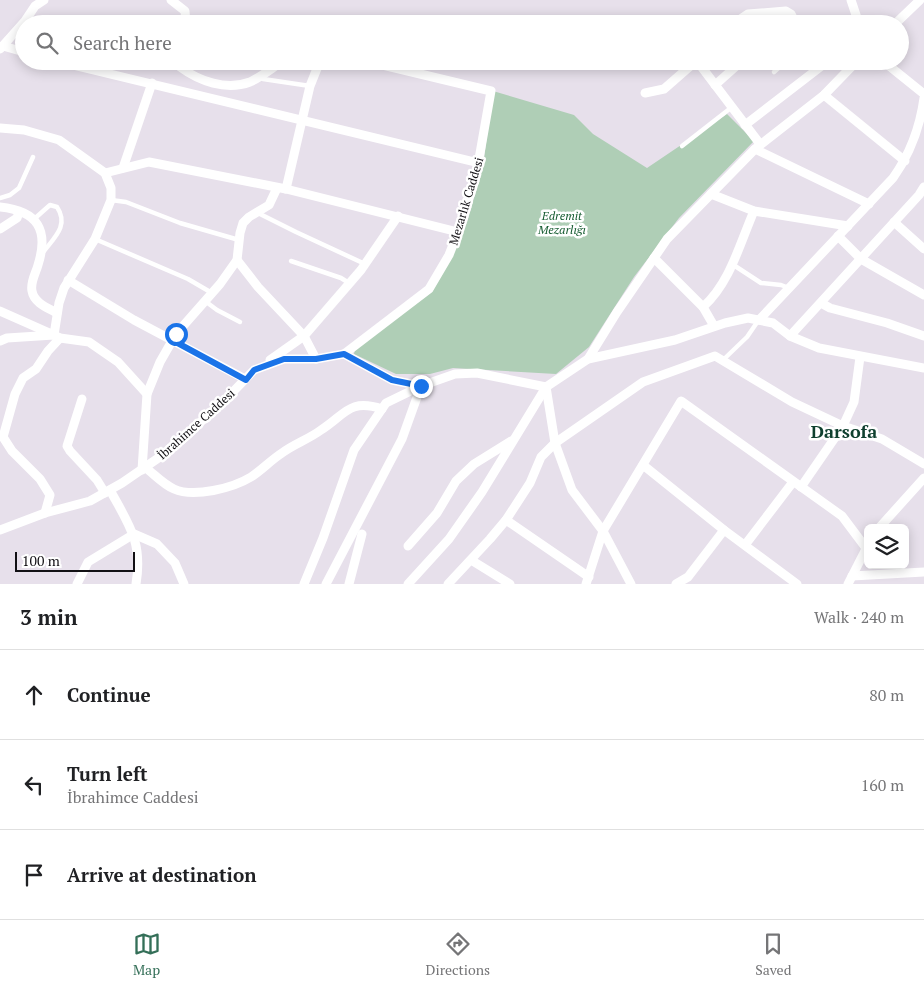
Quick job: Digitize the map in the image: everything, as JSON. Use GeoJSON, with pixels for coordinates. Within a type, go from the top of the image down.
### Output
{"type":"FeatureCollection","features":[{"type":"Feature","properties":{"kind":"street"},"geometry":{"type":"LineString","coordinates":[[29,15],[35,6],[44,0]]}},
{"type":"Feature","properties":{"kind":"street"},"geometry":{"type":"LineString","coordinates":[[171,0],[185,12],[185,15]]}},
{"type":"Feature","properties":{"kind":"street"},"geometry":{"type":"LineString","coordinates":[[851,0],[856,15]]}},
{"type":"Feature","properties":{"kind":"street"},"geometry":{"type":"LineString","coordinates":[[904,15],[920,0]]}},
{"type":"Feature","properties":{"kind":"street"},"geometry":{"type":"LineString","coordinates":[[746,15],[776,11],[786,11],[790,15]]}},
{"type":"Feature","properties":{"kind":"street"},"geometry":{"type":"LineString","coordinates":[[1,47],[15,32]]}},
{"type":"Feature","properties":{"kind":"street"},"geometry":{"type":"LineString","coordinates":[[1,47],[15,50]]}},
{"type":"Feature","properties":{"kind":"street"},"geometry":{"type":"LineString","coordinates":[[89,70],[479,163]]}},
{"type":"Feature","properties":{"kind":"street"},"geometry":{"type":"LineString","coordinates":[[184,70],[191,75],[214,84],[232,86],[249,82],[268,70]]}},
{"type":"Feature","properties":{"kind":"street"},"geometry":{"type":"LineString","coordinates":[[316,70],[310,86],[282,189],[269,205],[249,216],[243,223],[237,260],[172,340],[147,394],[144,469],[173,488],[184,492],[203,492],[236,484],[250,477],[293,446],[320,431],[347,410],[369,405],[382,409]]}},
{"type":"Feature","properties":{"kind":"street","name":"Mezarlık Caddesi"},"geometry":{"type":"LineString","coordinates":[[344,354],[429,289],[449,255],[479,163],[491,91],[404,70]]}},
{"type":"Feature","properties":{"kind":"street"},"geometry":{"type":"LineString","coordinates":[[645,93],[664,89],[686,70]]}},
{"type":"Feature","properties":{"kind":"street"},"geometry":{"type":"LineString","coordinates":[[704,70],[745,124],[757,147],[869,204]]}},
{"type":"Feature","properties":{"kind":"street"},"geometry":{"type":"LineString","coordinates":[[715,85],[732,70]]}},
{"type":"Feature","properties":{"kind":"street"},"geometry":{"type":"LineString","coordinates":[[745,124],[816,70]]}},
{"type":"Feature","properties":{"kind":"street"},"geometry":{"type":"LineString","coordinates":[[588,359],[617,312],[667,239],[757,147],[824,95],[848,70]]}},
{"type":"Feature","properties":{"kind":"street"},"geometry":{"type":"LineString","coordinates":[[894,70],[924,94]]}},
{"type":"Feature","properties":{"kind":"street"},"geometry":{"type":"LineString","coordinates":[[124,168],[152,84]]}},
{"type":"Feature","properties":{"kind":"street"},"geometry":{"type":"LineString","coordinates":[[824,95],[905,161]]}},
{"type":"Feature","properties":{"kind":"street"},"geometry":{"type":"LineString","coordinates":[[759,320],[893,178],[905,161],[921,121],[924,98]]}},
{"type":"Feature","properties":{"kind":"street"},"geometry":{"type":"LineString","coordinates":[[1,126],[24,130],[59,140],[105,173],[111,188],[111,200],[96,239],[68,280],[59,303],[57,336],[36,369],[23,378],[15,394],[3,436],[12,451],[40,479],[50,495],[45,513]]}},
{"type":"Feature","properties":{"kind":"street"},"geometry":{"type":"LineString","coordinates":[[105,173],[149,162],[282,189],[458,232]]}},
{"type":"Feature","properties":{"kind":"street"},"geometry":{"type":"LineString","coordinates":[[790,336],[924,187]]}},
{"type":"Feature","properties":{"kind":"street"},"geometry":{"type":"LineString","coordinates":[[711,194],[754,211],[848,226]]}},
{"type":"Feature","properties":{"kind":"street"},"geometry":{"type":"LineString","coordinates":[[0,207],[19,212],[34,220],[39,226],[42,234],[41,252],[32,291],[36,299],[45,307],[57,313]]}},
{"type":"Feature","properties":{"kind":"street"},"geometry":{"type":"LineString","coordinates":[[703,307],[716,294],[732,264],[754,211]]}},
{"type":"Feature","properties":{"kind":"street"},"geometry":{"type":"LineString","coordinates":[[0,229],[17,218],[19,212]]}},
{"type":"Feature","properties":{"kind":"street"},"geometry":{"type":"LineString","coordinates":[[254,370],[304,336],[365,264],[398,216]]}},
{"type":"Feature","properties":{"kind":"street"},"geometry":{"type":"LineString","coordinates":[[894,222],[924,249]]}},
{"type":"Feature","properties":{"kind":"street"},"geometry":{"type":"LineString","coordinates":[[838,236],[861,259],[924,295]]}},
{"type":"Feature","properties":{"kind":"street"},"geometry":{"type":"LineString","coordinates":[[654,258],[703,307],[714,326]]}},
{"type":"Feature","properties":{"kind":"street"},"geometry":{"type":"LineString","coordinates":[[237,260],[258,287],[304,336],[316,359]]}},
{"type":"Feature","properties":{"kind":"street"},"geometry":{"type":"LineString","coordinates":[[68,280],[134,320],[246,380]]}},
{"type":"Feature","properties":{"kind":"street"},"geometry":{"type":"LineString","coordinates":[[821,303],[830,308],[887,323],[924,336]]}},
{"type":"Feature","properties":{"kind":"street"},"geometry":{"type":"LineString","coordinates":[[0,312],[57,336],[89,342],[118,362],[147,394]]}},
{"type":"Feature","properties":{"kind":"street"},"geometry":{"type":"LineString","coordinates":[[408,584],[449,539],[482,492],[511,441],[546,387],[588,359],[675,340],[714,326],[748,318],[773,323],[790,336],[819,348],[924,368]]}},
{"type":"Feature","properties":{"kind":"street"},"geometry":{"type":"LineString","coordinates":[[0,341],[6,338],[57,336]]}},
{"type":"Feature","properties":{"kind":"street"},"geometry":{"type":"LineString","coordinates":[[254,370],[284,359],[316,359],[344,354],[392,380],[421,386]]}},
{"type":"Feature","properties":{"kind":"street"},"geometry":{"type":"LineString","coordinates":[[448,584],[506,520],[530,483],[541,457],[555,443],[643,382],[715,356],[792,402],[843,426],[882,439],[924,464]]}},
{"type":"Feature","properties":{"kind":"street"},"geometry":{"type":"LineString","coordinates":[[802,488],[843,426],[854,402],[860,357]]}},
{"type":"Feature","properties":{"kind":"street","name":"İbrahimce Caddesi"},"geometry":{"type":"LineString","coordinates":[[0,530],[45,513],[90,501],[144,469],[170,450],[246,380],[254,370]]}},
{"type":"Feature","properties":{"kind":"street"},"geometry":{"type":"LineString","coordinates":[[304,584],[323,538],[354,450],[386,403],[421,386],[455,374],[477,373],[546,387]]}},
{"type":"Feature","properties":{"kind":"street"},"geometry":{"type":"LineString","coordinates":[[326,584],[402,439],[421,386]]}},
{"type":"Feature","properties":{"kind":"street"},"geometry":{"type":"LineString","coordinates":[[546,387],[555,443],[572,490],[603,531],[631,584]]}},
{"type":"Feature","properties":{"kind":"street"},"geometry":{"type":"LineString","coordinates":[[82,399],[67,446],[107,492],[134,534],[139,565],[136,584]]}},
{"type":"Feature","properties":{"kind":"street"},"geometry":{"type":"LineString","coordinates":[[506,520],[588,580],[603,531],[681,400],[842,516],[864,542]]}},
{"type":"Feature","properties":{"kind":"street"},"geometry":{"type":"LineString","coordinates":[[408,546],[437,513],[456,482],[474,464],[511,441]]}},
{"type":"Feature","properties":{"kind":"street"},"geometry":{"type":"LineString","coordinates":[[643,465],[724,530],[798,584]]}},
{"type":"Feature","properties":{"kind":"street"},"geometry":{"type":"LineString","coordinates":[[883,524],[924,478]]}},
{"type":"Feature","properties":{"kind":"street"},"geometry":{"type":"LineString","coordinates":[[745,545],[793,482]]}},
{"type":"Feature","properties":{"kind":"street"},"geometry":{"type":"LineString","coordinates":[[676,584],[691,581],[724,530]]}},
{"type":"Feature","properties":{"kind":"street"},"geometry":{"type":"LineString","coordinates":[[80,582],[88,562],[134,534]]}},
{"type":"Feature","properties":{"kind":"street"},"geometry":{"type":"LineString","coordinates":[[134,534],[157,544],[175,563],[184,584]]}},
{"type":"Feature","properties":{"kind":"street"},"geometry":{"type":"LineString","coordinates":[[348,584],[362,534]]}},
{"type":"Feature","properties":{"kind":"street"},"geometry":{"type":"LineString","coordinates":[[850,580],[864,552]]}},
{"type":"Feature","properties":{"kind":"street"},"geometry":{"type":"LineString","coordinates":[[471,560],[510,584]]}},
{"type":"Feature","properties":{"kind":"street"},"geometry":{"type":"LineString","coordinates":[[850,580],[924,572]]}},
{"type":"Feature","properties":{"kind":"lane"},"geometry":{"type":"LineString","coordinates":[[260,75],[263,78],[310,86]]}},
{"type":"Feature","properties":{"kind":"lane"},"geometry":{"type":"LineString","coordinates":[[682,146],[732,107]]}},
{"type":"Feature","properties":{"kind":"lane"},"geometry":{"type":"LineString","coordinates":[[0,198],[10,195],[19,188],[33,157]]}},
{"type":"Feature","properties":{"kind":"lane"},"geometry":{"type":"LineString","coordinates":[[111,200],[126,202],[180,223],[239,240]]}},
{"type":"Feature","properties":{"kind":"lane"},"geometry":{"type":"LineString","coordinates":[[34,220],[50,205],[57,207],[62,216],[62,225],[59,231],[44,251],[41,252]]}},
{"type":"Feature","properties":{"kind":"lane"},"geometry":{"type":"LineString","coordinates":[[258,212],[365,264]]}},
{"type":"Feature","properties":{"kind":"lane"},"geometry":{"type":"LineString","coordinates":[[96,239],[188,279],[212,293]]}},
{"type":"Feature","properties":{"kind":"lane"},"geometry":{"type":"LineString","coordinates":[[291,261],[341,278],[350,283]]}},
{"type":"Feature","properties":{"kind":"lane"},"geometry":{"type":"LineString","coordinates":[[732,264],[762,283],[789,288]]}},
{"type":"Feature","properties":{"kind":"lane"},"geometry":{"type":"LineString","coordinates":[[205,301],[217,310],[240,322]]}},
{"type":"Feature","properties":{"kind":"lane"},"geometry":{"type":"LineString","coordinates":[[723,360],[747,337],[759,320]]}},
{"type":"Feature","properties":{"kind":"green space","name":"Edremit Mezarlığı"},"geometry":{"type":"Polygon","coordinates":[[[493,91],[574,115],[593,134],[647,168],[727,114],[754,141],[679,218],[634,277],[589,347],[556,374],[453,368],[430,374],[396,374],[354,354],[355,349],[432,292],[451,259],[468,219],[483,166],[493,91]]]}},
{"type":"Feature","properties":{"kind":"district","name":"Darsofa"},"geometry":{"type":"Point","coordinates":[844,431]}},
{"type":"Feature","properties":{"kind":"route"},"geometry":{"type":"LineString","coordinates":[[176,334],[172,340],[246,380],[254,370],[284,359],[316,359],[344,354],[392,380],[421,386]]}}]}
